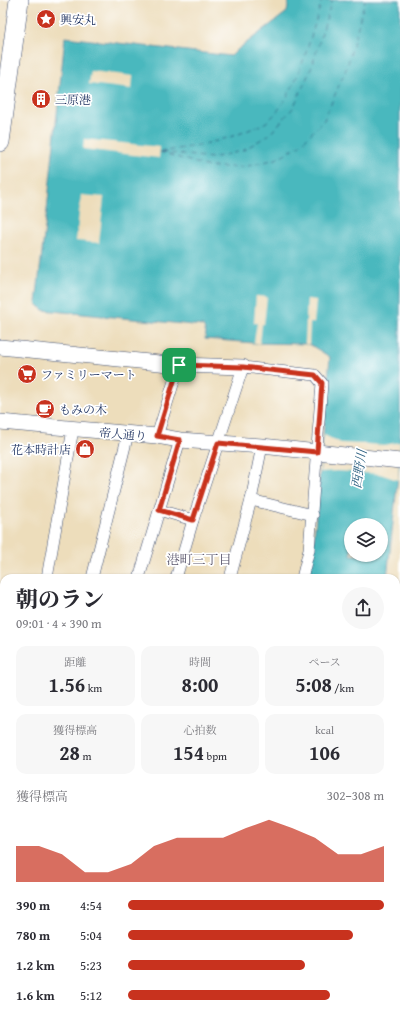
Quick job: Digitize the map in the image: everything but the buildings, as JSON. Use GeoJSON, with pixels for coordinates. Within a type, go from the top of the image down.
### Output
{"type":"FeatureCollection","features":[{"type":"Feature","properties":{"kind":"highway"},"geometry":{"type":"LineString","coordinates":[[0,142],[8,48],[19,0]]}},
{"type":"Feature","properties":{"kind":"street"},"geometry":{"type":"LineString","coordinates":[[0,347],[179,365],[243,367],[315,375],[322,383],[320,452],[310,550],[303,574]]}},
{"type":"Feature","properties":{"kind":"street"},"geometry":{"type":"LineString","coordinates":[[157,436],[179,365]]}},
{"type":"Feature","properties":{"kind":"street"},"geometry":{"type":"LineString","coordinates":[[177,574],[193,520],[243,367]]}},
{"type":"Feature","properties":{"kind":"street","name":"帝人通り"},"geometry":{"type":"LineString","coordinates":[[0,422],[157,436],[180,440],[262,446],[400,461]]}},
{"type":"Feature","properties":{"kind":"street"},"geometry":{"type":"LineString","coordinates":[[48,574],[73,429]]}},
{"type":"Feature","properties":{"kind":"street"},"geometry":{"type":"LineString","coordinates":[[93,574],[128,434]]}},
{"type":"Feature","properties":{"kind":"street"},"geometry":{"type":"LineString","coordinates":[[140,574],[180,440]]}},
{"type":"Feature","properties":{"kind":"street"},"geometry":{"type":"LineString","coordinates":[[231,574],[251,500],[262,446]]}},
{"type":"Feature","properties":{"kind":"street"},"geometry":{"type":"LineString","coordinates":[[251,500],[313,515]]}},
{"type":"Feature","properties":{"kind":"street"},"geometry":{"type":"LineString","coordinates":[[159,510],[193,520]]}},
{"type":"Feature","properties":{"kind":"water","name":"西野川"},"geometry":{"type":"Polygon","coordinates":[[[289,0],[400,0],[400,458],[387,574],[308,574],[313,551],[330,357],[309,344],[254,343],[205,339],[206,333],[203,326],[43,310],[36,303],[65,37],[231,56],[287,12],[289,0]]]}},
{"type":"Feature","properties":{"kind":"pier"},"geometry":{"type":"Polygon","coordinates":[[[91,71],[133,76],[132,89],[89,84],[91,71]]]}},
{"type":"Feature","properties":{"kind":"pier"},"geometry":{"type":"Polygon","coordinates":[[[84,139],[160,147],[159,158],[83,149],[84,139]]]}},
{"type":"Feature","properties":{"kind":"pier"},"geometry":{"type":"Polygon","coordinates":[[[81,195],[104,197],[99,243],[76,241],[81,195]]]}},
{"type":"Feature","properties":{"kind":"pier"},"geometry":{"type":"Polygon","coordinates":[[[256,296],[267,297],[260,343],[254,343],[257,323],[254,323],[256,296]]]}},
{"type":"Feature","properties":{"kind":"pier"},"geometry":{"type":"Polygon","coordinates":[[[307,299],[316,300],[314,323],[310,323],[309,344],[305,344],[307,299]]]}},
{"type":"Feature","properties":{"kind":"pier"},"geometry":{"type":"Polygon","coordinates":[[[324,435],[341,443],[385,445],[400,442],[398,480],[380,474],[338,471],[320,472],[324,435]]]}},
{"type":"Feature","properties":{"kind":"ferry route"},"geometry":{"type":"LineString","coordinates":[[160,152],[218,141],[240,134],[265,123],[276,113],[294,84],[322,0]]}},
{"type":"Feature","properties":{"kind":"ferry route"},"geometry":{"type":"LineString","coordinates":[[162,152],[212,158],[242,151],[270,134],[293,108],[311,69],[332,0]]}},
{"type":"Feature","properties":{"kind":"ferry route"},"geometry":{"type":"LineString","coordinates":[[160,152],[209,167],[244,167],[276,159],[300,145],[324,120],[347,67],[365,0]]}},
{"type":"Feature","properties":{"kind":"place","name":"興安丸"},"geometry":{"type":"Point","coordinates":[46,19]}},
{"type":"Feature","properties":{"kind":"place","name":"三原港"},"geometry":{"type":"Point","coordinates":[41,99]}},
{"type":"Feature","properties":{"kind":"place","name":"ファミリーマート"},"geometry":{"type":"Point","coordinates":[27,374]}},
{"type":"Feature","properties":{"kind":"place","name":"もみの木"},"geometry":{"type":"Point","coordinates":[45,409]}},
{"type":"Feature","properties":{"kind":"place","name":"花本時計店"},"geometry":{"type":"Point","coordinates":[85,449]}},
{"type":"Feature","properties":{"kind":"district","name":"港町三丁目"},"geometry":{"type":"Point","coordinates":[199,559]}},
{"type":"Feature","properties":{"kind":"route"},"geometry":{"type":"LineString","coordinates":[[179,365],[243,367],[315,375],[322,383],[317,452],[218,443],[193,520],[159,510],[180,440],[157,436],[179,365]]}}]}
